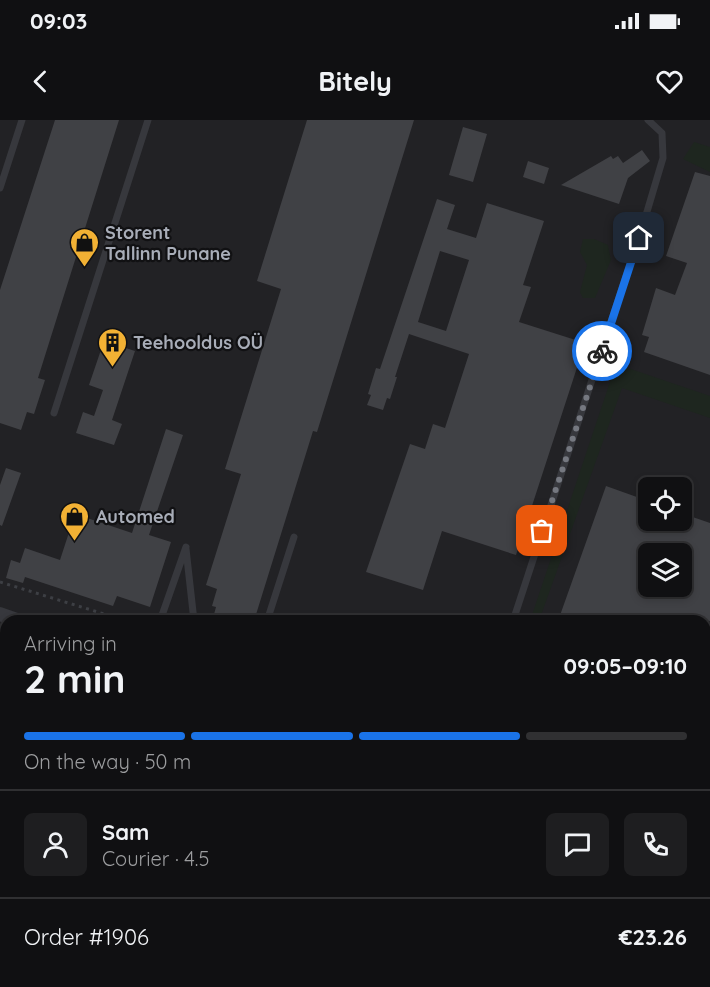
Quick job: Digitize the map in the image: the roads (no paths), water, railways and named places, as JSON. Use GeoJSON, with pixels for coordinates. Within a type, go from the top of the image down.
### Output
{"type":"FeatureCollection","features":[{"type":"Feature","properties":{"kind":"lane"},"geometry":{"type":"LineString","coordinates":[[0,188],[22,120]]}},
{"type":"Feature","properties":{"kind":"lane"},"geometry":{"type":"LineString","coordinates":[[54,413],[148,120]]}},
{"type":"Feature","properties":{"kind":"lane"},"geometry":{"type":"LineString","coordinates":[[515,615],[663,158],[662,133],[648,120]]}},
{"type":"Feature","properties":{"kind":"lane"},"geometry":{"type":"LineString","coordinates":[[269,615],[294,537]]}},
{"type":"Feature","properties":{"kind":"lane"},"geometry":{"type":"LineString","coordinates":[[162,615],[186,547],[193,615]]}},
{"type":"Feature","properties":{"kind":"place","name":"Storent Tallinn Punane"},"geometry":{"type":"Point","coordinates":[84,268]}},
{"type":"Feature","properties":{"kind":"place","name":"Teehooldus OÜ"},"geometry":{"type":"Point","coordinates":[112,368]}},
{"type":"Feature","properties":{"kind":"place","name":"Automed"},"geometry":{"type":"Point","coordinates":[75,542]}}]}
